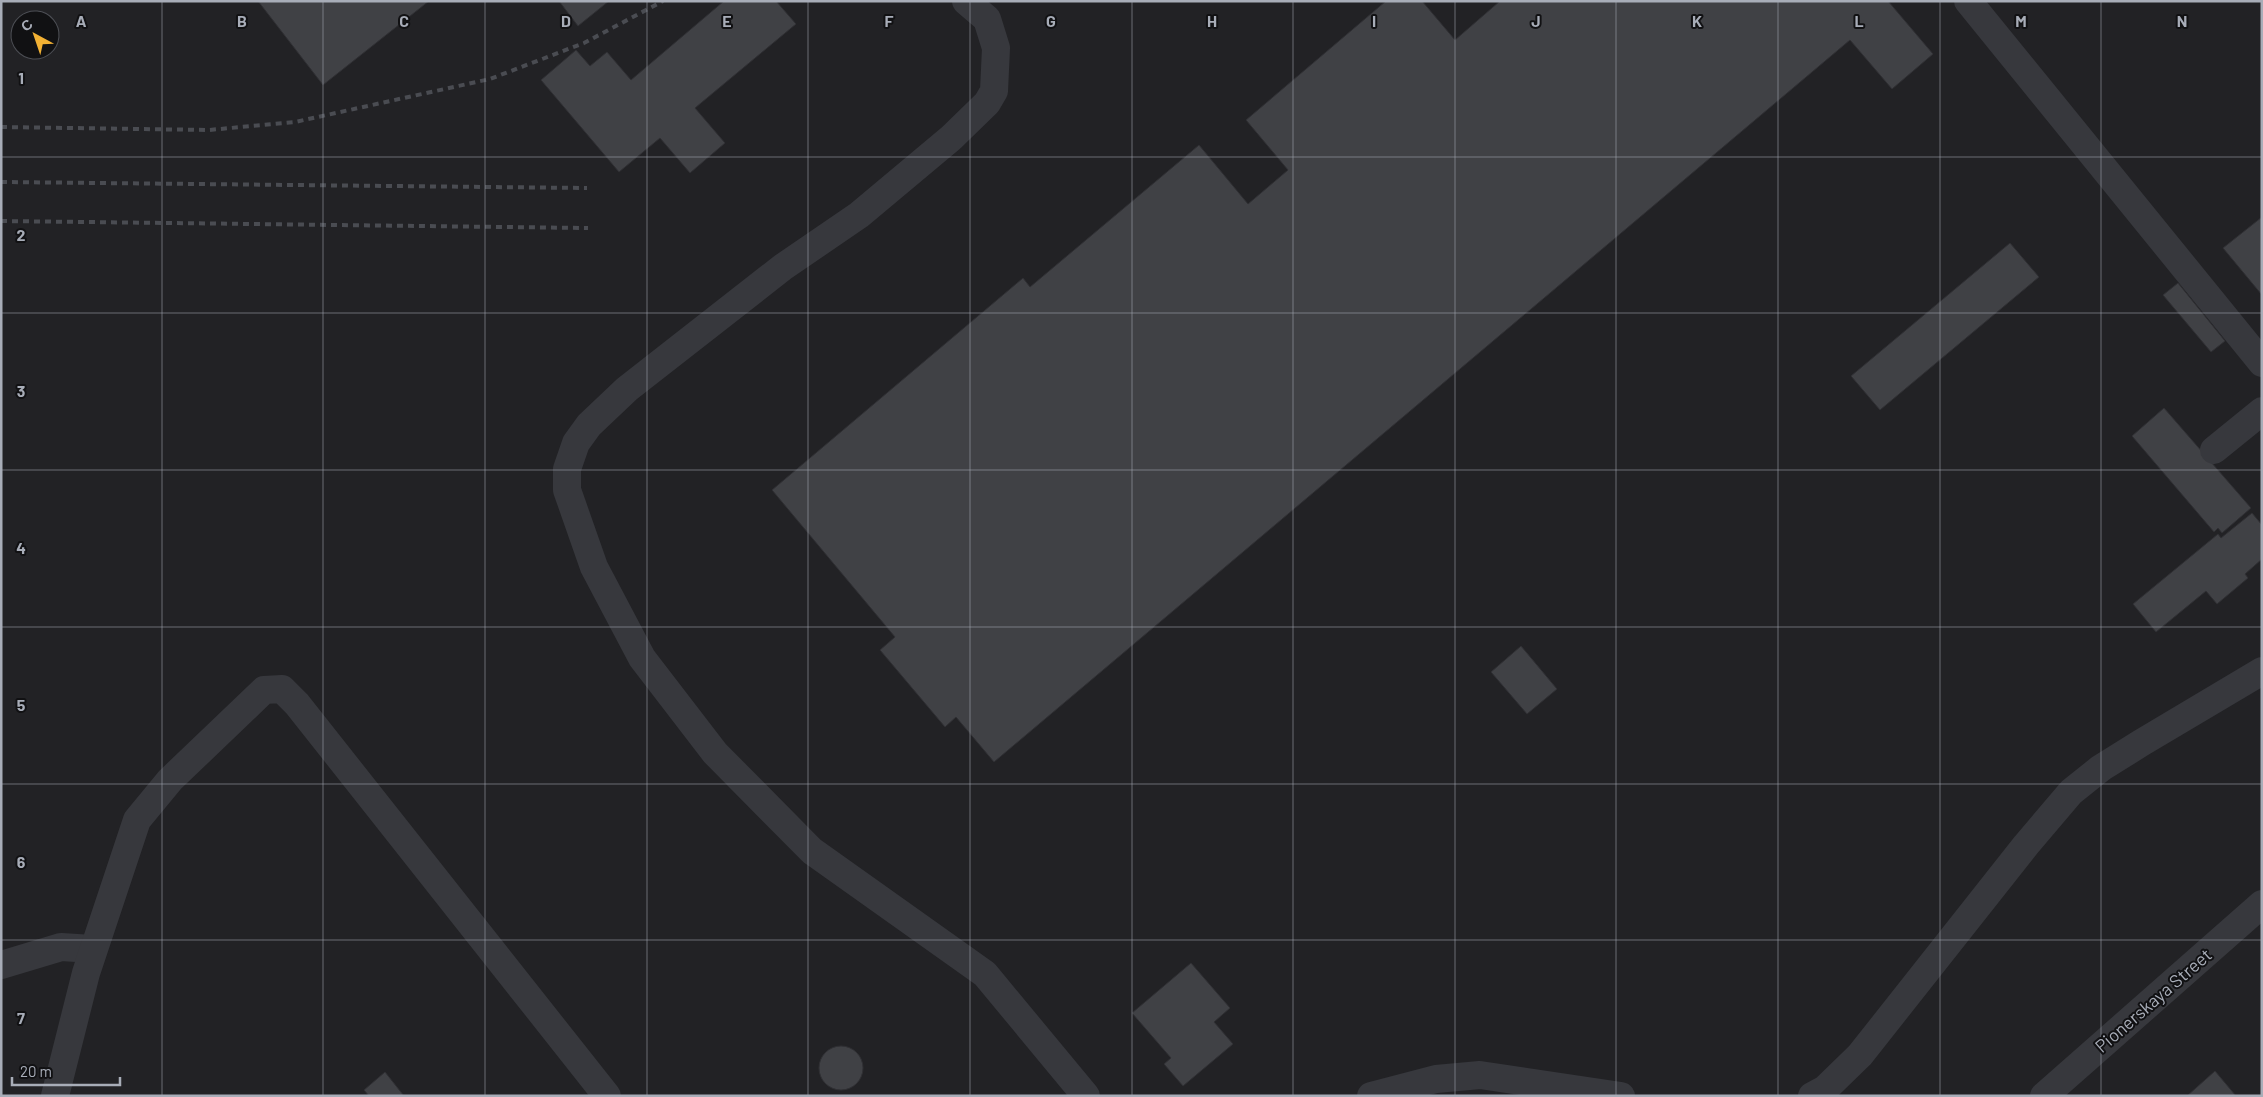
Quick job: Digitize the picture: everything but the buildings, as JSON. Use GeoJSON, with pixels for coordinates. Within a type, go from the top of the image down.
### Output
{"type":"FeatureCollection","features":[{"type":"Feature","properties":{"kind":"street"},"geometry":{"type":"LineString","coordinates":[[966,1],[987,19],[996,48],[994,91],[987,103],[951,138],[859,216],[783,267],[627,389],[590,425],[576,443],[567,469],[567,490],[594,567],[642,658],[715,753],[812,851],[985,974],[1086,1096]]}},
{"type":"Feature","properties":{"kind":"street"},"geometry":{"type":"LineString","coordinates":[[1968,1],[2262,363]]}},
{"type":"Feature","properties":{"kind":"street"},"geometry":{"type":"LineString","coordinates":[[2214,450],[2262,411]]}},
{"type":"Feature","properties":{"kind":"street"},"geometry":{"type":"LineString","coordinates":[[1812,1096],[1825,1089],[1860,1055],[2026,845],[2071,792],[2101,768],[2262,671]]}},
{"type":"Feature","properties":{"kind":"street"},"geometry":{"type":"LineString","coordinates":[[54,1096],[93,948],[137,820],[170,780],[264,690],[282,689],[303,712],[607,1096]]}},
{"type":"Feature","properties":{"kind":"street","name":"Pionerskaya Street"},"geometry":{"type":"LineString","coordinates":[[2044,1096],[2262,904]]}},
{"type":"Feature","properties":{"kind":"street"},"geometry":{"type":"LineString","coordinates":[[1,965],[61,947],[93,948]]}},
{"type":"Feature","properties":{"kind":"street"},"geometry":{"type":"LineString","coordinates":[[1371,1096],[1436,1079],[1480,1075],[1621,1096]]}},
{"type":"Feature","properties":{"kind":"shaded area"},"geometry":{"type":"Polygon","coordinates":[[[1,1],[2262,1],[2262,1096],[1,1096],[1,1]]]}},
{"type":"Feature","properties":{"kind":"railway"},"geometry":{"type":"LineString","coordinates":[[1,127],[209,130],[295,122],[490,79],[584,43],[663,1]]}},
{"type":"Feature","properties":{"kind":"railway"},"geometry":{"type":"LineString","coordinates":[[1,182],[587,188]]}},
{"type":"Feature","properties":{"kind":"railway"},"geometry":{"type":"LineString","coordinates":[[1,221],[588,228]]}}]}
